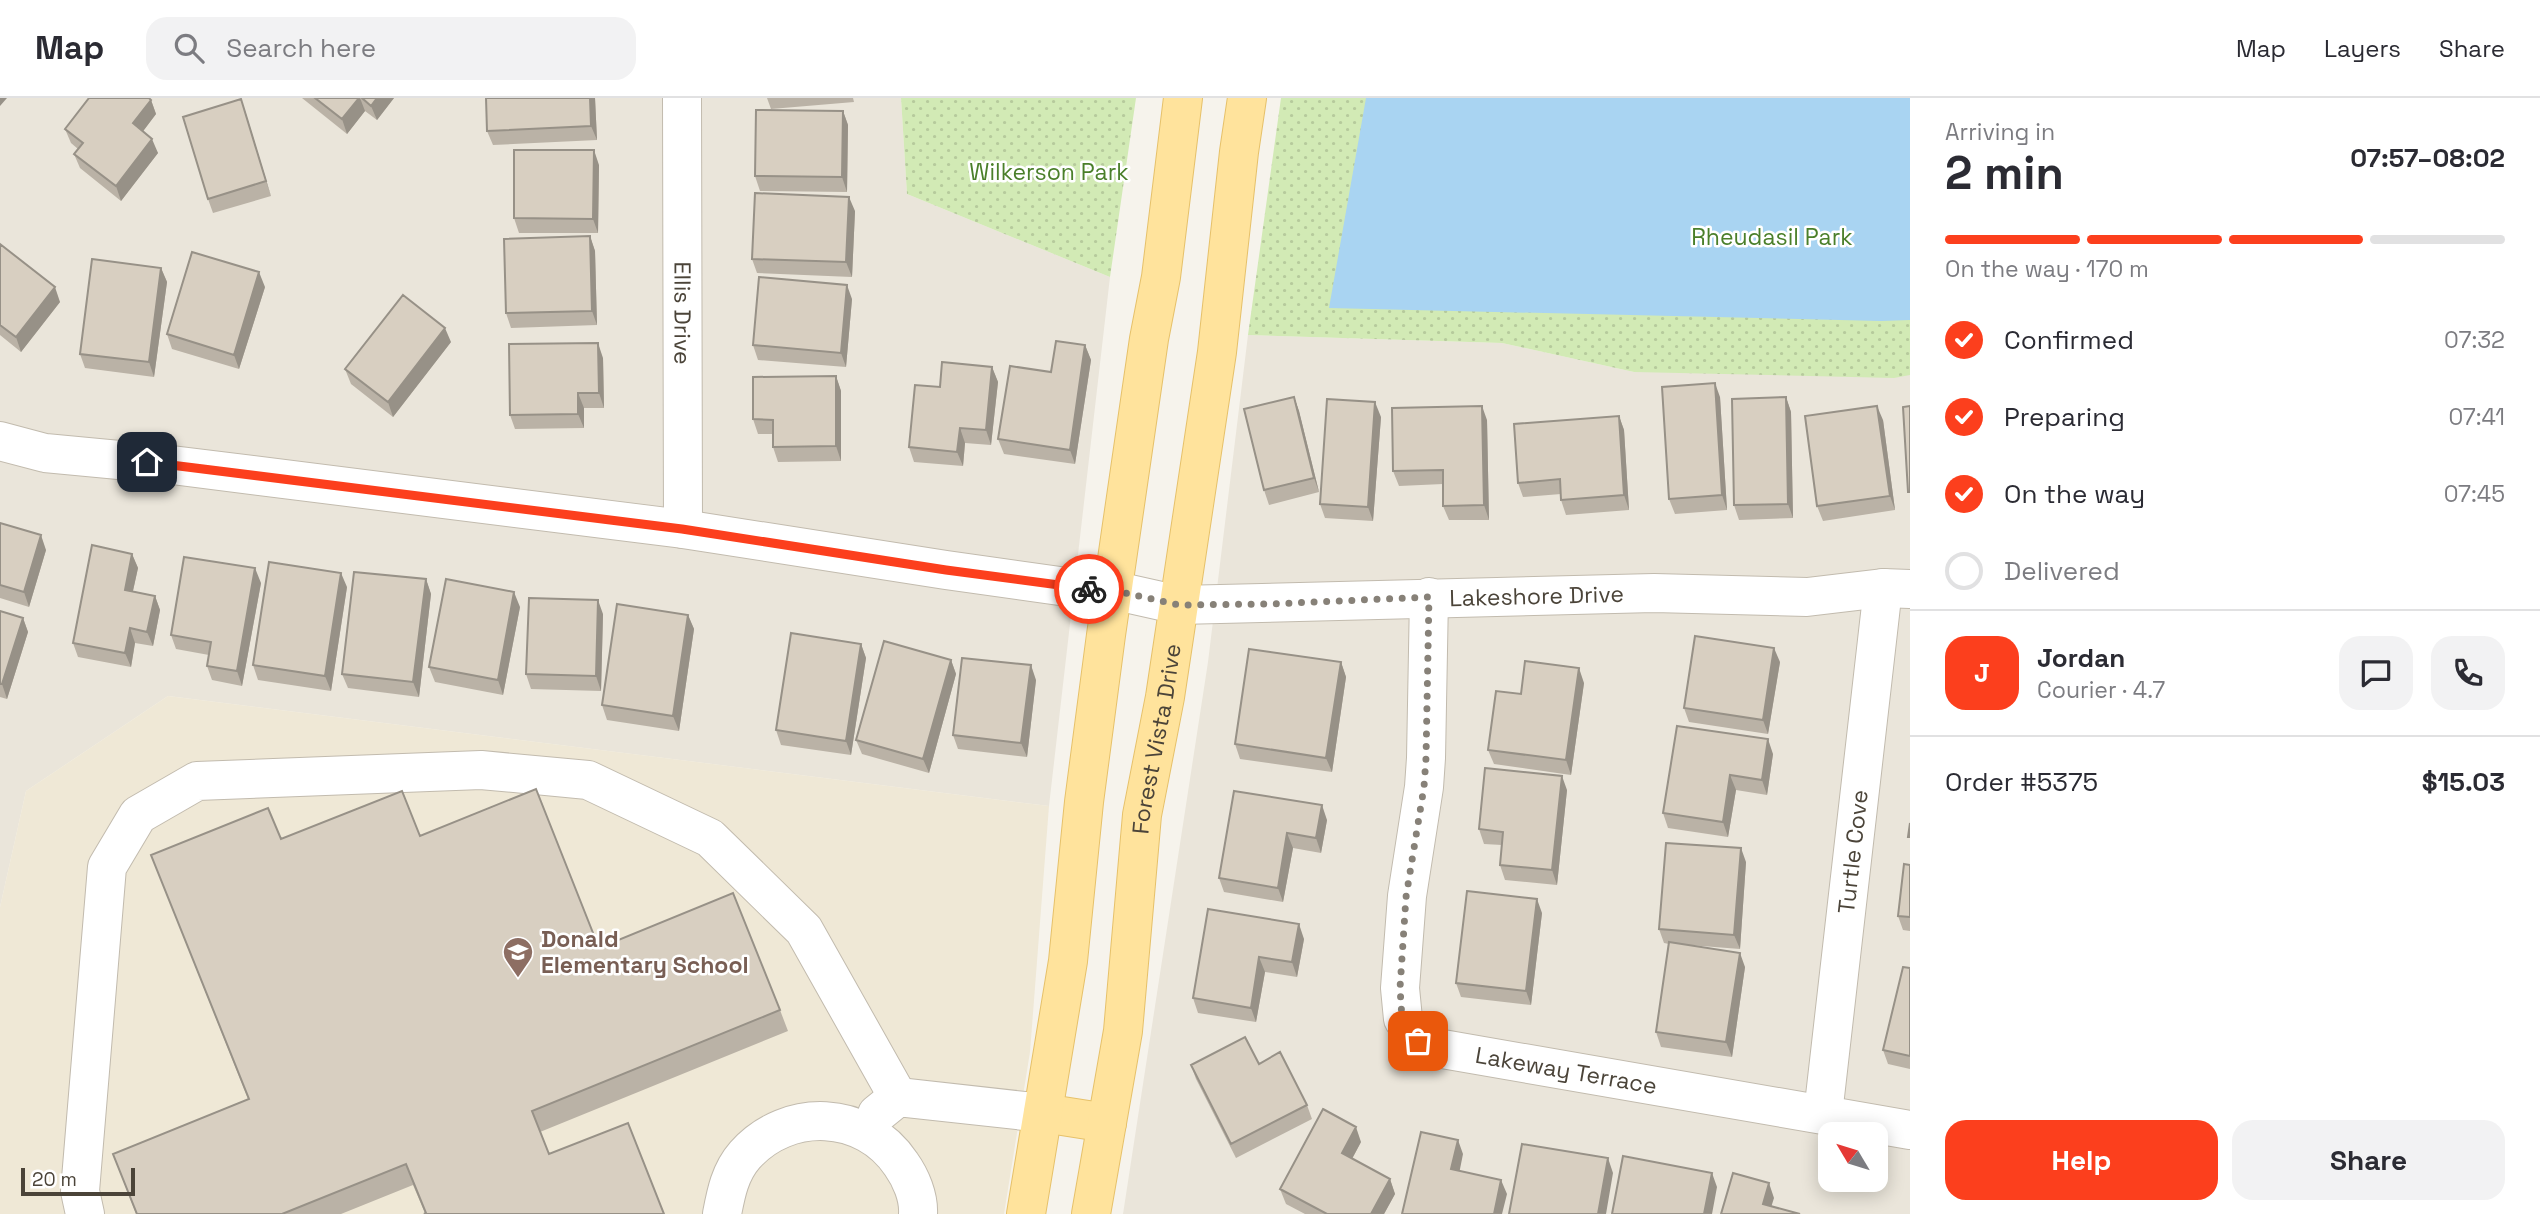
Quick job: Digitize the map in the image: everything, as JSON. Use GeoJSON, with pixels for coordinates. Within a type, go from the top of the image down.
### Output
{"type":"FeatureCollection","features":[{"type":"Feature","properties":{"kind":"main road"},"geometry":{"type":"LineString","coordinates":[[1026,1214],[1068,961],[1084,802],[1112,590],[1149,340],[1161,277],[1183,98]]}},
{"type":"Feature","properties":{"kind":"main road","name":"Forest Vista Drive"},"geometry":{"type":"LineString","coordinates":[[1091,1214],[1123,1031],[1142,815],[1165,697],[1217,352],[1247,98]]}},
{"type":"Feature","properties":{"kind":"main road"},"geometry":{"type":"LineString","coordinates":[[1043,1113],[1107,1123]]}},
{"type":"Feature","properties":{"kind":"street","name":"Ellis Drive"},"geometry":{"type":"LineString","coordinates":[[682,98],[682,529]]}},
{"type":"Feature","properties":{"kind":"street","name":"Lakeshore Drive"},"geometry":{"type":"LineString","coordinates":[[0,442],[45,453],[172,464],[682,529],[946,570],[1081,589],[1112,590],[1179,605],[1654,593],[1807,597],[1897,589]]}},
{"type":"Feature","properties":{"kind":"street","name":"Turtle Cove"},"geometry":{"type":"LineString","coordinates":[[1824,1114],[1897,589]]}},
{"type":"Feature","properties":{"kind":"street","name":"Lakeway Terrace"},"geometry":{"type":"LineString","coordinates":[[1429,597],[1424,787],[1406,897],[1400,988],[1402,1019],[1418,1041],[1431,1047],[1910,1130]]}},
{"type":"Feature","properties":{"kind":"street"},"geometry":{"type":"LineString","coordinates":[[85,1214],[80,1191],[107,867],[138,815],[197,780],[481,770],[587,780],[709,838],[804,930],[898,1097]]}},
{"type":"Feature","properties":{"kind":"street"},"geometry":{"type":"LineString","coordinates":[[861,1128],[898,1097],[1043,1113]]}},
{"type":"Feature","properties":{"kind":"street"},"geometry":{"type":"LineString","coordinates":[[722,1214],[727,1185],[744,1156],[769,1134],[801,1121],[834,1120],[861,1128],[893,1152],[910,1177],[918,1214]]}},
{"type":"Feature","properties":{"kind":"shaded area"},"geometry":{"type":"Polygon","coordinates":[[[0,98],[901,98],[907,194],[1110,277],[1049,806],[168,696],[26,791],[0,907],[0,98]]]}},
{"type":"Feature","properties":{"kind":"shaded area"},"geometry":{"type":"Polygon","coordinates":[[[1248,335],[1502,343],[1634,372],[1910,358],[1910,1214],[1123,1214],[1208,662],[1248,335]]]}},
{"type":"Feature","properties":{"kind":"shaded area","name":"Donald Elementary School"},"geometry":{"type":"Polygon","coordinates":[[[168,696],[1049,806],[1030,1052],[1004,1214],[0,1214],[0,907],[26,791],[168,696]]]}},
{"type":"Feature","properties":{"kind":"green space","name":"Wilkerson Park"},"geometry":{"type":"Polygon","coordinates":[[[901,98],[1136,98],[1110,277],[907,194],[901,98]]]}},
{"type":"Feature","properties":{"kind":"green space","name":"Rheudasil Park"},"geometry":{"type":"Polygon","coordinates":[[[1281,98],[1910,98],[1910,375],[1894,378],[1634,372],[1502,343],[1248,335],[1281,98]]]}},
{"type":"Feature","properties":{"kind":"water","name":"Rheudasil Park"},"geometry":{"type":"Polygon","coordinates":[[[1366,98],[1910,98],[1910,320],[1329,308],[1366,98]]]}},
{"type":"Feature","properties":{"kind":"building"},"geometry":{"type":"Polygon","coordinates":[[[89,98],[151,100],[133,123],[152,139],[116,186],[74,154],[83,143],[65,129],[89,98]]]}},
{"type":"Feature","properties":{"kind":"building"},"geometry":{"type":"Polygon","coordinates":[[[315,98],[359,98],[342,119],[315,98]]]}},
{"type":"Feature","properties":{"kind":"building"},"geometry":{"type":"Polygon","coordinates":[[[362,98],[377,98],[371,106],[362,98]]]}},
{"type":"Feature","properties":{"kind":"building"},"geometry":{"type":"Polygon","coordinates":[[[486,98],[590,98],[591,126],[487,131],[486,98]]]}},
{"type":"Feature","properties":{"kind":"building"},"geometry":{"type":"Polygon","coordinates":[[[241,99],[266,181],[208,199],[183,117],[241,99]]]}},
{"type":"Feature","properties":{"kind":"building"},"geometry":{"type":"Polygon","coordinates":[[[756,110],[843,111],[842,177],[755,176],[756,110]]]}},
{"type":"Feature","properties":{"kind":"building"},"geometry":{"type":"Polygon","coordinates":[[[514,150],[594,150],[593,219],[514,218],[514,150]]]}},
{"type":"Feature","properties":{"kind":"building"},"geometry":{"type":"Polygon","coordinates":[[[755,193],[849,197],[846,262],[752,259],[755,193]]]}},
{"type":"Feature","properties":{"kind":"building"},"geometry":{"type":"Polygon","coordinates":[[[590,236],[592,311],[506,313],[504,239],[590,236]]]}},
{"type":"Feature","properties":{"kind":"building"},"geometry":{"type":"Polygon","coordinates":[[[0,244],[55,287],[16,337],[0,325],[0,244]]]}},
{"type":"Feature","properties":{"kind":"building"},"geometry":{"type":"Polygon","coordinates":[[[192,252],[259,272],[234,355],[167,334],[192,252]]]}},
{"type":"Feature","properties":{"kind":"building"},"geometry":{"type":"Polygon","coordinates":[[[92,259],[161,268],[149,362],[80,354],[92,259]]]}},
{"type":"Feature","properties":{"kind":"building"},"geometry":{"type":"Polygon","coordinates":[[[759,277],[847,285],[841,353],[753,345],[759,277]]]}},
{"type":"Feature","properties":{"kind":"building"},"geometry":{"type":"Polygon","coordinates":[[[403,295],[445,328],[388,402],[345,369],[403,295]]]}},
{"type":"Feature","properties":{"kind":"building"},"geometry":{"type":"Polygon","coordinates":[[[1056,341],[1085,345],[1070,450],[998,439],[1010,366],[1051,372],[1056,341]]]}},
{"type":"Feature","properties":{"kind":"building"},"geometry":{"type":"Polygon","coordinates":[[[598,343],[599,393],[578,393],[578,414],[510,415],[509,344],[598,343]]]}},
{"type":"Feature","properties":{"kind":"building"},"geometry":{"type":"Polygon","coordinates":[[[942,362],[992,367],[986,430],[960,428],[957,452],[909,447],[915,385],[940,387],[942,362]]]}},
{"type":"Feature","properties":{"kind":"building"},"geometry":{"type":"Polygon","coordinates":[[[836,376],[836,446],[773,447],[773,420],[753,419],[753,377],[836,376]]]}},
{"type":"Feature","properties":{"kind":"building"},"geometry":{"type":"Polygon","coordinates":[[[1715,383],[1722,495],[1669,499],[1662,387],[1715,383]]]}},
{"type":"Feature","properties":{"kind":"building"},"geometry":{"type":"Polygon","coordinates":[[[1294,397],[1314,478],[1264,490],[1244,409],[1294,397]]]}},
{"type":"Feature","properties":{"kind":"building"},"geometry":{"type":"Polygon","coordinates":[[[1786,397],[1788,504],[1734,505],[1732,399],[1786,397]]]}},
{"type":"Feature","properties":{"kind":"building"},"geometry":{"type":"Polygon","coordinates":[[[1327,399],[1375,402],[1368,507],[1320,504],[1327,399]]]}},
{"type":"Feature","properties":{"kind":"building"},"geometry":{"type":"Polygon","coordinates":[[[1482,406],[1484,505],[1443,506],[1443,470],[1393,471],[1392,408],[1482,406]]]}},
{"type":"Feature","properties":{"kind":"building"},"geometry":{"type":"Polygon","coordinates":[[[1877,406],[1890,496],[1817,506],[1805,416],[1877,406]]]}},
{"type":"Feature","properties":{"kind":"building"},"geometry":{"type":"Polygon","coordinates":[[[1910,406],[1910,492],[1908,492],[1903,407],[1910,406]]]}},
{"type":"Feature","properties":{"kind":"building"},"geometry":{"type":"Polygon","coordinates":[[[1619,416],[1624,495],[1561,500],[1560,479],[1518,483],[1514,424],[1619,416]]]}},
{"type":"Feature","properties":{"kind":"building"},"geometry":{"type":"Polygon","coordinates":[[[0,523],[41,535],[24,592],[0,585],[0,523]]]}},
{"type":"Feature","properties":{"kind":"building"},"geometry":{"type":"Polygon","coordinates":[[[92,545],[132,554],[125,590],[155,596],[147,632],[130,628],[125,653],[73,643],[92,545]]]}},
{"type":"Feature","properties":{"kind":"building"},"geometry":{"type":"Polygon","coordinates":[[[184,557],[255,568],[237,671],[207,666],[211,642],[171,635],[184,557]]]}},
{"type":"Feature","properties":{"kind":"building"},"geometry":{"type":"Polygon","coordinates":[[[269,562],[341,573],[325,676],[253,665],[269,562]]]}},
{"type":"Feature","properties":{"kind":"building"},"geometry":{"type":"Polygon","coordinates":[[[354,572],[426,579],[413,682],[342,674],[354,572]]]}},
{"type":"Feature","properties":{"kind":"building"},"geometry":{"type":"Polygon","coordinates":[[[446,579],[514,592],[498,680],[429,667],[446,579]]]}},
{"type":"Feature","properties":{"kind":"building"},"geometry":{"type":"Polygon","coordinates":[[[529,598],[598,600],[596,676],[526,674],[529,598]]]}},
{"type":"Feature","properties":{"kind":"building"},"geometry":{"type":"Polygon","coordinates":[[[617,604],[688,615],[673,716],[602,705],[617,604]]]}},
{"type":"Feature","properties":{"kind":"building"},"geometry":{"type":"Polygon","coordinates":[[[0,611],[23,618],[2,684],[0,684],[0,611]]]}},
{"type":"Feature","properties":{"kind":"building"},"geometry":{"type":"Polygon","coordinates":[[[791,633],[861,644],[846,741],[776,730],[791,633]]]}},
{"type":"Feature","properties":{"kind":"building"},"geometry":{"type":"Polygon","coordinates":[[[1695,636],[1774,648],[1763,720],[1684,708],[1695,636]]]}},
{"type":"Feature","properties":{"kind":"building"},"geometry":{"type":"Polygon","coordinates":[[[884,641],[951,660],[923,759],[856,740],[884,641]]]}},
{"type":"Feature","properties":{"kind":"building"},"geometry":{"type":"Polygon","coordinates":[[[1249,649],[1341,662],[1326,758],[1235,744],[1249,649]]]}},
{"type":"Feature","properties":{"kind":"building"},"geometry":{"type":"Polygon","coordinates":[[[962,658],[1031,665],[1021,743],[953,735],[962,658]]]}},
{"type":"Feature","properties":{"kind":"building"},"geometry":{"type":"Polygon","coordinates":[[[1525,661],[1579,668],[1566,760],[1488,750],[1496,691],[1521,694],[1525,661]]]}},
{"type":"Feature","properties":{"kind":"building"},"geometry":{"type":"Polygon","coordinates":[[[1677,726],[1768,739],[1762,780],[1730,775],[1723,822],[1663,813],[1677,726]]]}},
{"type":"Feature","properties":{"kind":"building"},"geometry":{"type":"Polygon","coordinates":[[[1485,768],[1562,776],[1552,870],[1500,865],[1503,832],[1479,829],[1485,768]]]}},
{"type":"Feature","properties":{"kind":"building"},"geometry":{"type":"Polygon","coordinates":[[[536,789],[599,948],[733,893],[780,1010],[532,1111],[549,1154],[628,1123],[664,1214],[424,1214],[426,1213],[406,1164],[282,1214],[137,1214],[113,1154],[249,1099],[151,855],[268,808],[281,839],[402,791],[420,836],[536,789]]]}},
{"type":"Feature","properties":{"kind":"building"},"geometry":{"type":"Polygon","coordinates":[[[1234,791],[1322,805],[1316,838],[1287,833],[1278,888],[1219,878],[1234,791]]]}},
{"type":"Feature","properties":{"kind":"building"},"geometry":{"type":"Polygon","coordinates":[[[1666,843],[1741,848],[1734,935],[1659,929],[1666,843]]]}},
{"type":"Feature","properties":{"kind":"building"},"geometry":{"type":"Polygon","coordinates":[[[1904,864],[1910,865],[1910,917],[1898,916],[1904,864]]]}},
{"type":"Feature","properties":{"kind":"building"},"geometry":{"type":"Polygon","coordinates":[[[1467,891],[1537,899],[1526,991],[1456,983],[1467,891]]]}},
{"type":"Feature","properties":{"kind":"building"},"geometry":{"type":"Polygon","coordinates":[[[1208,909],[1299,924],[1292,962],[1259,957],[1251,1008],[1193,998],[1208,909]]]}},
{"type":"Feature","properties":{"kind":"building"},"geometry":{"type":"Polygon","coordinates":[[[1669,942],[1740,953],[1726,1042],[1656,1032],[1669,942]]]}},
{"type":"Feature","properties":{"kind":"building"},"geometry":{"type":"Polygon","coordinates":[[[1903,967],[1910,968],[1910,1056],[1883,1050],[1903,967]]]}},
{"type":"Feature","properties":{"kind":"building"},"geometry":{"type":"Polygon","coordinates":[[[1245,1037],[1259,1064],[1280,1052],[1307,1105],[1231,1144],[1191,1065],[1245,1037]]]}},
{"type":"Feature","properties":{"kind":"building"},"geometry":{"type":"Polygon","coordinates":[[[1323,1109],[1356,1127],[1342,1153],[1390,1179],[1371,1214],[1327,1214],[1280,1189],[1323,1109]]]}},
{"type":"Feature","properties":{"kind":"building"},"geometry":{"type":"Polygon","coordinates":[[[1421,1132],[1458,1140],[1451,1169],[1501,1180],[1494,1214],[1402,1214],[1421,1132]]]}},
{"type":"Feature","properties":{"kind":"building"},"geometry":{"type":"Polygon","coordinates":[[[1522,1144],[1608,1158],[1598,1214],[1509,1214],[1522,1144]]]}},
{"type":"Feature","properties":{"kind":"building"},"geometry":{"type":"Polygon","coordinates":[[[1623,1156],[1712,1173],[1704,1214],[1612,1214],[1623,1156]]]}},
{"type":"Feature","properties":{"kind":"building"},"geometry":{"type":"Polygon","coordinates":[[[1733,1173],[1769,1183],[1763,1204],[1800,1214],[1721,1214],[1733,1173]]]}},
{"type":"Feature","properties":{"kind":"way so far"},"geometry":{"type":"LineString","coordinates":[[1089,589],[1112,590],[1179,605],[1429,597],[1424,787],[1406,897],[1400,988],[1402,1019],[1418,1041]]}},
{"type":"Feature","properties":{"kind":"place","name":"Donald Elementary School"},"geometry":{"type":"Point","coordinates":[518,979]}},
{"type":"Feature","properties":{"kind":"route"},"geometry":{"type":"LineString","coordinates":[[147,462],[682,529],[1089,589]]}}]}
